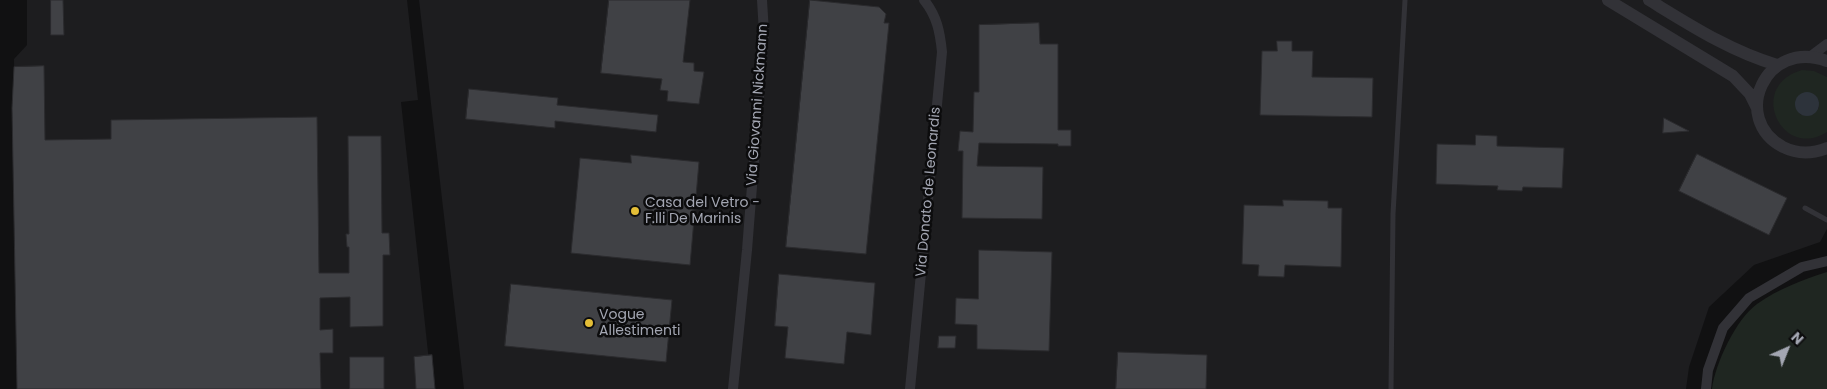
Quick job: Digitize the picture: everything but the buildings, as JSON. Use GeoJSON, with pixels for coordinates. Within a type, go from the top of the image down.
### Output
{"type":"FeatureCollection","features":[{"type":"Feature","properties":{"kind":"street","name":"Via Giovanni Nickmann"},"geometry":{"type":"LineString","coordinates":[[733,389],[747,250],[764,33],[762,0]]}},
{"type":"Feature","properties":{"kind":"street","name":"Via Donato de Leonardis"},"geometry":{"type":"LineString","coordinates":[[910,389],[942,52],[939,28],[932,9],[924,0]]}},
{"type":"Feature","properties":{"kind":"street"},"geometry":{"type":"LineString","coordinates":[[1608,0],[1733,76],[1750,94],[1767,134],[1777,144],[1790,150],[1804,153],[1818,152],[1827,148]]}},
{"type":"Feature","properties":{"kind":"street"},"geometry":{"type":"LineString","coordinates":[[1649,0],[1716,40],[1752,58],[1777,65]]}},
{"type":"Feature","properties":{"kind":"street"},"geometry":{"type":"LineString","coordinates":[[1811,56],[1827,44]]}},
{"type":"Feature","properties":{"kind":"street"},"geometry":{"type":"LineString","coordinates":[[1757,108],[1759,91],[1766,76],[1777,65],[1799,56],[1811,56],[1827,61]]}},
{"type":"Feature","properties":{"kind":"street"},"geometry":{"type":"LineString","coordinates":[[1706,389],[1708,370],[1724,328],[1749,298],[1802,267],[1827,261]]}},
{"type":"Feature","properties":{"kind":"lane"},"geometry":{"type":"LineString","coordinates":[[1391,389],[1393,214],[1405,0]]}},
{"type":"Feature","properties":{"kind":"lane"},"geometry":{"type":"LineString","coordinates":[[1805,208],[1827,220]]}},
{"type":"Feature","properties":{"kind":"shaded area"},"geometry":{"type":"Polygon","coordinates":[[[27,0],[407,0],[418,100],[401,102],[432,389],[17,389],[14,59],[27,45],[27,0]]]}},
{"type":"Feature","properties":{"kind":"shaded area"},"geometry":{"type":"Polygon","coordinates":[[[419,0],[1827,0],[1827,229],[1820,242],[1754,265],[1709,307],[1689,367],[1686,389],[464,389],[419,0]]]}},
{"type":"Feature","properties":{"kind":"shaded area"},"geometry":{"type":"Polygon","coordinates":[[[1802,70],[1814,71],[1827,77],[1827,132],[1811,138],[1796,137],[1785,129],[1777,118],[1773,104],[1776,91],[1785,78],[1802,70]],[[1819,101],[1796,108],[1801,115],[1819,108],[1819,101]]]}},
{"type":"Feature","properties":{"kind":"shaded area"},"geometry":{"type":"Polygon","coordinates":[[[1807,92],[1816,95],[1819,104],[1816,113],[1807,116],[1798,113],[1795,104],[1798,95],[1807,92]]]}},
{"type":"Feature","properties":{"kind":"shaded area"},"geometry":{"type":"Polygon","coordinates":[[[1827,272],[1827,389],[1712,389],[1722,355],[1734,331],[1749,311],[1782,289],[1827,272]]]}},
{"type":"Feature","properties":{"kind":"place","name":"Casa del Vetro - F.lli De Marinis"},"geometry":{"type":"Point","coordinates":[635,211]}},
{"type":"Feature","properties":{"kind":"place","name":"Vogue Allestimenti"},"geometry":{"type":"Point","coordinates":[589,323]}}]}
